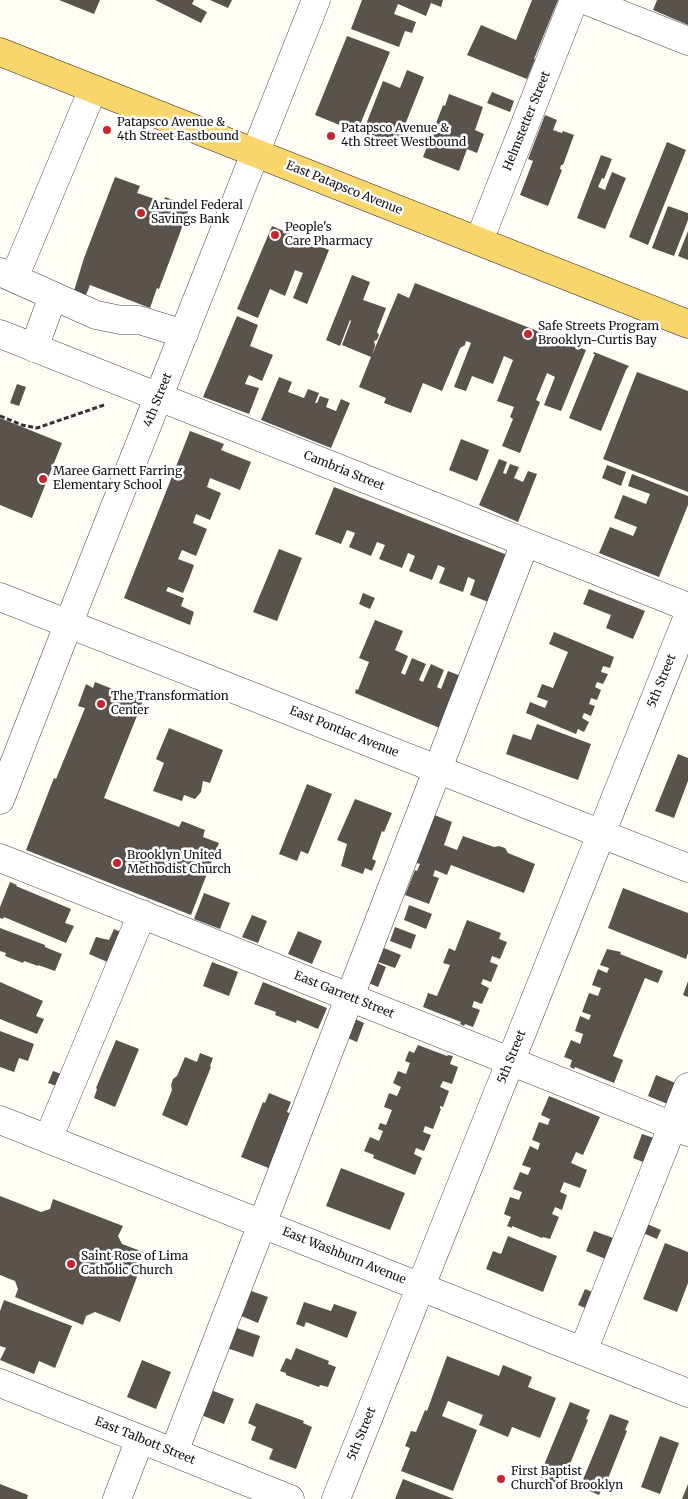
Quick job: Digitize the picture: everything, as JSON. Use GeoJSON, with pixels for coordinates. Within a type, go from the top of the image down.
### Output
{"type":"FeatureCollection","features":[{"type":"Feature","properties":{"kind":"main road","name":"East Patapsco Avenue"},"geometry":{"type":"LineString","coordinates":[[0,53],[688,324]]}},
{"type":"Feature","properties":{"kind":"street","name":"4th Street"},"geometry":{"type":"LineString","coordinates":[[0,800],[316,0]]}},
{"type":"Feature","properties":{"kind":"street","name":"Helmstetter Street"},"geometry":{"type":"LineString","coordinates":[[479,242],[574,0]]}},
{"type":"Feature","properties":{"kind":"street"},"geometry":{"type":"LineString","coordinates":[[585,0],[688,41]]}},
{"type":"Feature","properties":{"kind":"street"},"geometry":{"type":"LineString","coordinates":[[93,89],[7,275],[96,315],[121,320],[138,320],[184,334]]}},
{"type":"Feature","properties":{"kind":"street"},"geometry":{"type":"LineString","coordinates":[[34,348],[53,296]]}},
{"type":"Feature","properties":{"kind":"street","name":"Cambria Street"},"geometry":{"type":"LineString","coordinates":[[0,334],[688,607]]}},
{"type":"Feature","properties":{"kind":"street"},"geometry":{"type":"LineString","coordinates":[[174,1452],[526,543]]}},
{"type":"Feature","properties":{"kind":"street","name":"East Pontiac Avenue"},"geometry":{"type":"LineString","coordinates":[[0,597],[688,868]]}},
{"type":"Feature","properties":{"kind":"street","name":"5th Street"},"geometry":{"type":"LineString","coordinates":[[336,1499],[688,616]]}},
{"type":"Feature","properties":{"kind":"street","name":"East Garrett Street"},"geometry":{"type":"LineString","coordinates":[[0,858],[680,1129]]}},
{"type":"Feature","properties":{"kind":"street"},"geometry":{"type":"LineString","coordinates":[[48,1139],[142,914]]}},
{"type":"Feature","properties":{"kind":"street"},"geometry":{"type":"LineString","coordinates":[[583,1351],[680,1129],[688,1087]]}},
{"type":"Feature","properties":{"kind":"street","name":"East Washburn Avenue"},"geometry":{"type":"LineString","coordinates":[[0,1120],[688,1393]]}},
{"type":"Feature","properties":{"kind":"street","name":"East Talbott Street"},"geometry":{"type":"LineString","coordinates":[[0,1383],[290,1499]]}},
{"type":"Feature","properties":{"kind":"street"},"geometry":{"type":"LineString","coordinates":[[117,1499],[140,1439]]}},
{"type":"Feature","properties":{"kind":"path"},"geometry":{"type":"LineString","coordinates":[[0,416],[37,428],[106,404]]}},
{"type":"Feature","properties":{"kind":"building"},"geometry":{"type":"Polygon","coordinates":[[[59,0],[100,0],[94,14],[59,0]]]}},
{"type":"Feature","properties":{"kind":"building"},"geometry":{"type":"Polygon","coordinates":[[[155,0],[194,0],[192,4],[207,12],[201,23],[155,0]]]}},
{"type":"Feature","properties":{"kind":"building"},"geometry":{"type":"Polygon","coordinates":[[[210,0],[232,0],[228,8],[210,0]]]}},
{"type":"Feature","properties":{"kind":"building"},"geometry":{"type":"Polygon","coordinates":[[[362,0],[443,0],[441,7],[431,3],[426,16],[398,4],[394,14],[416,22],[412,33],[405,31],[399,47],[351,29],[362,0]]]}},
{"type":"Feature","properties":{"kind":"building"},"geometry":{"type":"Polygon","coordinates":[[[532,0],[558,0],[527,79],[467,55],[481,25],[516,40],[532,0]]]}},
{"type":"Feature","properties":{"kind":"building"},"geometry":{"type":"Polygon","coordinates":[[[657,0],[688,0],[688,25],[653,10],[657,0]]]}},
{"type":"Feature","properties":{"kind":"building"},"geometry":{"type":"Polygon","coordinates":[[[347,36],[390,52],[357,132],[315,115],[347,36]]]}},
{"type":"Feature","properties":{"kind":"building"},"geometry":{"type":"Polygon","coordinates":[[[407,70],[424,77],[397,145],[363,132],[383,81],[400,88],[407,70]]]}},
{"type":"Feature","properties":{"kind":"building"},"geometry":{"type":"Polygon","coordinates":[[[492,92],[514,101],[510,112],[487,103],[492,92]]]}},
{"type":"Feature","properties":{"kind":"building"},"geometry":{"type":"Polygon","coordinates":[[[449,94],[483,107],[475,130],[484,134],[477,153],[467,149],[459,171],[423,157],[449,94]]]}},
{"type":"Feature","properties":{"kind":"building"},"geometry":{"type":"Polygon","coordinates":[[[545,115],[557,120],[553,130],[574,135],[563,165],[561,165],[560,169],[562,170],[548,206],[520,195],[533,161],[528,159],[545,115]]]}},
{"type":"Feature","properties":{"kind":"building"},"geometry":{"type":"Polygon","coordinates":[[[667,142],[686,150],[648,245],[629,237],[667,142]]]}},
{"type":"Feature","properties":{"kind":"building"},"geometry":{"type":"Polygon","coordinates":[[[601,155],[612,159],[604,179],[602,178],[598,187],[605,190],[612,172],[626,178],[605,229],[577,218],[601,155]]]}},
{"type":"Feature","properties":{"kind":"building"},"geometry":{"type":"Polygon","coordinates":[[[115,177],[140,186],[137,193],[164,202],[165,197],[190,206],[150,308],[90,285],[86,295],[74,291],[84,258],[115,177]]]}},
{"type":"Feature","properties":{"kind":"building"},"geometry":{"type":"Polygon","coordinates":[[[668,206],[688,213],[688,220],[674,256],[652,248],[668,206]]]}},
{"type":"Feature","properties":{"kind":"building"},"geometry":{"type":"Polygon","coordinates":[[[272,226],[329,250],[307,304],[293,298],[303,273],[295,270],[285,296],[270,289],[258,318],[237,309],[272,226]]]}},
{"type":"Feature","properties":{"kind":"building"},"geometry":{"type":"Polygon","coordinates":[[[688,231],[688,260],[678,256],[688,231]]]}},
{"type":"Feature","properties":{"kind":"building"},"geometry":{"type":"Polygon","coordinates":[[[352,275],[370,282],[363,300],[386,308],[377,332],[379,335],[377,340],[374,341],[375,346],[372,355],[398,293],[409,298],[415,283],[586,350],[561,411],[544,405],[555,377],[547,373],[536,400],[540,402],[520,453],[502,446],[513,419],[510,417],[514,407],[497,401],[513,360],[504,356],[493,384],[472,376],[466,391],[454,387],[471,343],[466,341],[465,345],[460,348],[442,391],[423,383],[411,413],[384,403],[386,398],[359,387],[371,357],[342,345],[351,321],[340,346],[326,340],[352,275]]]}},
{"type":"Feature","properties":{"kind":"building"},"geometry":{"type":"Polygon","coordinates":[[[237,316],[258,325],[250,346],[273,355],[262,381],[249,375],[247,379],[245,384],[259,388],[249,414],[203,397],[237,316]]]}},
{"type":"Feature","properties":{"kind":"building"},"geometry":{"type":"Polygon","coordinates":[[[594,352],[629,366],[601,431],[569,418],[595,354],[593,354],[594,352]]]}},
{"type":"Feature","properties":{"kind":"building"},"geometry":{"type":"Polygon","coordinates":[[[637,372],[688,391],[688,492],[603,459],[637,372]]]}},
{"type":"Feature","properties":{"kind":"building"},"geometry":{"type":"Polygon","coordinates":[[[279,377],[292,382],[288,392],[304,398],[308,389],[319,393],[315,403],[317,403],[320,396],[329,399],[326,407],[336,411],[341,399],[350,403],[331,448],[261,420],[279,377]]]}},
{"type":"Feature","properties":{"kind":"building"},"geometry":{"type":"Polygon","coordinates":[[[17,384],[26,387],[19,406],[10,403],[17,384]]]}},
{"type":"Feature","properties":{"kind":"building"},"geometry":{"type":"Polygon","coordinates":[[[0,418],[62,443],[32,518],[0,505],[0,418]]]}},
{"type":"Feature","properties":{"kind":"building"},"geometry":{"type":"Polygon","coordinates":[[[190,431],[224,444],[221,450],[251,462],[240,490],[210,478],[207,487],[221,493],[210,520],[196,514],[193,523],[207,529],[196,556],[182,550],[178,559],[194,565],[189,579],[183,593],[168,587],[166,591],[184,598],[181,606],[194,612],[190,625],[124,598],[190,431]]]}},
{"type":"Feature","properties":{"kind":"building"},"geometry":{"type":"Polygon","coordinates":[[[461,439],[489,450],[477,481],[449,470],[461,439]]]}},
{"type":"Feature","properties":{"kind":"building"},"geometry":{"type":"Polygon","coordinates":[[[499,459],[507,462],[503,473],[506,474],[510,464],[519,467],[514,478],[523,482],[528,471],[537,474],[518,522],[479,505],[499,459]]]}},
{"type":"Feature","properties":{"kind":"building"},"geometry":{"type":"Polygon","coordinates":[[[607,465],[626,472],[621,486],[602,478],[607,465]]]}},
{"type":"Feature","properties":{"kind":"building"},"geometry":{"type":"Polygon","coordinates":[[[632,474],[688,496],[688,505],[659,577],[599,553],[610,527],[633,536],[635,532],[637,527],[614,518],[623,495],[646,504],[650,494],[628,486],[632,474]]]}},
{"type":"Feature","properties":{"kind":"building"},"geometry":{"type":"Polygon","coordinates":[[[334,487],[515,558],[496,605],[470,595],[475,580],[468,577],[463,592],[439,583],[445,568],[438,565],[432,580],[409,571],[415,556],[408,553],[402,568],[379,559],[385,545],[377,542],[371,556],[349,547],[355,533],[347,530],[341,544],[315,534],[334,487]]]}},
{"type":"Feature","properties":{"kind":"building"},"geometry":{"type":"Polygon","coordinates":[[[279,549],[302,558],[277,621],[253,612],[279,549]]]}},
{"type":"Feature","properties":{"kind":"building"},"geometry":{"type":"Polygon","coordinates":[[[589,589],[645,611],[633,639],[606,628],[611,615],[583,604],[589,589]]]}},
{"type":"Feature","properties":{"kind":"building"},"geometry":{"type":"Polygon","coordinates":[[[363,593],[375,598],[370,609],[359,604],[363,593]]]}},
{"type":"Feature","properties":{"kind":"building"},"geometry":{"type":"Polygon","coordinates":[[[375,620],[403,631],[395,650],[408,656],[401,673],[405,675],[412,658],[426,664],[419,680],[423,682],[431,664],[444,670],[437,687],[441,689],[448,671],[466,678],[447,731],[355,693],[369,662],[359,658],[375,620]]]}},
{"type":"Feature","properties":{"kind":"building"},"geometry":{"type":"Polygon","coordinates":[[[554,632],[614,657],[610,668],[603,666],[601,672],[608,674],[603,684],[597,682],[595,687],[601,690],[597,700],[591,698],[589,704],[595,706],[591,716],[584,713],[582,718],[589,722],[584,732],[578,729],[576,734],[526,713],[530,702],[545,708],[548,701],[537,697],[542,684],[553,688],[568,652],[549,644],[554,632]]]}},
{"type":"Feature","properties":{"kind":"building"},"geometry":{"type":"Polygon","coordinates":[[[95,682],[143,701],[104,798],[179,827],[182,821],[205,830],[203,837],[219,843],[191,915],[26,850],[54,778],[56,779],[85,708],[78,706],[86,684],[93,688],[95,682]]]}},
{"type":"Feature","properties":{"kind":"building"},"geometry":{"type":"Polygon","coordinates":[[[537,724],[591,744],[578,780],[506,754],[513,734],[531,740],[537,724]]]}},
{"type":"Feature","properties":{"kind":"building"},"geometry":{"type":"Polygon","coordinates":[[[169,728],[223,750],[210,783],[203,781],[201,792],[195,799],[184,795],[182,801],[153,791],[164,763],[156,759],[169,728]]]}},
{"type":"Feature","properties":{"kind":"building"},"geometry":{"type":"Polygon","coordinates":[[[678,754],[688,758],[688,781],[674,818],[655,811],[678,754]]]}},
{"type":"Feature","properties":{"kind":"building"},"geometry":{"type":"Polygon","coordinates":[[[307,784],[332,794],[308,854],[301,851],[297,861],[279,854],[307,784]]]}},
{"type":"Feature","properties":{"kind":"building"},"geometry":{"type":"Polygon","coordinates":[[[355,799],[392,813],[384,832],[382,831],[372,859],[376,861],[372,871],[365,868],[363,874],[341,866],[347,844],[337,840],[355,799]]]}},
{"type":"Feature","properties":{"kind":"building"},"geometry":{"type":"Polygon","coordinates":[[[432,814],[452,822],[444,845],[457,850],[463,836],[494,847],[505,848],[508,853],[535,864],[524,893],[451,865],[447,875],[435,870],[433,876],[439,878],[429,904],[405,895],[415,870],[417,871],[420,864],[413,862],[432,814]]]}},
{"type":"Feature","properties":{"kind":"building"},"geometry":{"type":"Polygon","coordinates":[[[10,882],[71,909],[65,923],[74,926],[66,943],[4,917],[3,919],[0,918],[0,907],[10,882]]]}},
{"type":"Feature","properties":{"kind":"building"},"geometry":{"type":"Polygon","coordinates":[[[623,888],[688,913],[688,953],[686,959],[608,928],[623,888]]]}},
{"type":"Feature","properties":{"kind":"building"},"geometry":{"type":"Polygon","coordinates":[[[204,893],[230,903],[220,929],[194,919],[204,893]]]}},
{"type":"Feature","properties":{"kind":"building"},"geometry":{"type":"Polygon","coordinates":[[[409,905],[432,914],[426,929],[404,920],[409,905]]]}},
{"type":"Feature","properties":{"kind":"building"},"geometry":{"type":"Polygon","coordinates":[[[252,915],[267,921],[258,943],[242,937],[252,915]]]}},
{"type":"Feature","properties":{"kind":"building"},"geometry":{"type":"Polygon","coordinates":[[[467,920],[501,933],[499,939],[507,942],[500,959],[492,956],[490,962],[498,965],[491,982],[483,979],[481,984],[489,988],[482,1004],[474,1001],[472,1007],[480,1010],[473,1027],[465,1024],[464,1026],[460,1024],[461,1022],[423,1007],[428,993],[437,996],[450,965],[443,963],[449,948],[455,951],[467,920]]]}},
{"type":"Feature","properties":{"kind":"building"},"geometry":{"type":"Polygon","coordinates":[[[395,927],[416,935],[411,949],[390,941],[395,927]]]}},
{"type":"Feature","properties":{"kind":"building"},"geometry":{"type":"Polygon","coordinates":[[[0,928],[45,945],[45,947],[62,954],[55,971],[24,961],[23,963],[5,956],[6,953],[0,951],[0,928]]]}},
{"type":"Feature","properties":{"kind":"building"},"geometry":{"type":"Polygon","coordinates":[[[114,929],[123,933],[112,964],[89,954],[96,937],[109,940],[114,929]]]}},
{"type":"Feature","properties":{"kind":"building"},"geometry":{"type":"Polygon","coordinates":[[[298,931],[322,941],[312,964],[288,954],[298,931]]]}},
{"type":"Feature","properties":{"kind":"building"},"geometry":{"type":"Polygon","coordinates":[[[384,948],[401,955],[395,968],[378,962],[384,948]]]}},
{"type":"Feature","properties":{"kind":"building"},"geometry":{"type":"Polygon","coordinates":[[[607,949],[621,952],[620,954],[663,971],[658,983],[645,978],[613,1056],[623,1060],[614,1083],[575,1067],[574,1069],[570,1067],[572,1060],[564,1057],[571,1040],[580,1044],[583,1034],[575,1031],[580,1016],[589,1020],[591,1015],[582,1012],[589,993],[598,996],[601,988],[592,985],[598,969],[607,973],[609,968],[600,965],[607,949]]]}},
{"type":"Feature","properties":{"kind":"building"},"geometry":{"type":"Polygon","coordinates":[[[212,962],[238,972],[229,996],[203,986],[212,962]]]}},
{"type":"Feature","properties":{"kind":"building"},"geometry":{"type":"Polygon","coordinates":[[[375,962],[386,967],[378,987],[366,982],[375,962]]]}},
{"type":"Feature","properties":{"kind":"building"},"geometry":{"type":"Polygon","coordinates":[[[688,981],[688,997],[683,995],[688,981]]]}},
{"type":"Feature","properties":{"kind":"building"},"geometry":{"type":"Polygon","coordinates":[[[0,982],[43,1001],[36,1016],[44,1019],[37,1034],[0,1019],[0,982]]]}},
{"type":"Feature","properties":{"kind":"building"},"geometry":{"type":"Polygon","coordinates":[[[263,982],[327,1008],[318,1029],[297,1020],[296,1023],[275,1015],[276,1012],[254,1004],[263,982]]]}},
{"type":"Feature","properties":{"kind":"building"},"geometry":{"type":"Polygon","coordinates":[[[353,1018],[364,1023],[357,1042],[345,1037],[353,1018]]]}},
{"type":"Feature","properties":{"kind":"building"},"geometry":{"type":"Polygon","coordinates":[[[0,1031],[34,1044],[28,1061],[19,1058],[14,1072],[0,1067],[0,1031]]]}},
{"type":"Feature","properties":{"kind":"building"},"geometry":{"type":"Polygon","coordinates":[[[116,1040],[139,1049],[115,1107],[94,1098],[96,1088],[116,1040]]]}},
{"type":"Feature","properties":{"kind":"building"},"geometry":{"type":"Polygon","coordinates":[[[418,1045],[447,1056],[453,1056],[450,1064],[458,1067],[452,1084],[443,1081],[440,1087],[449,1091],[443,1107],[440,1106],[441,1109],[433,1129],[425,1126],[423,1132],[431,1135],[424,1151],[416,1148],[414,1154],[422,1158],[415,1175],[373,1158],[374,1155],[364,1151],[370,1137],[379,1141],[383,1131],[378,1129],[380,1123],[386,1125],[392,1110],[384,1107],[389,1093],[397,1096],[401,1087],[393,1083],[398,1071],[406,1074],[410,1063],[405,1061],[409,1051],[414,1053],[418,1045]]]}},
{"type":"Feature","properties":{"kind":"building"},"geometry":{"type":"Polygon","coordinates":[[[200,1053],[213,1058],[187,1126],[162,1115],[172,1090],[173,1079],[177,1076],[185,1057],[197,1062],[200,1053]]]}},
{"type":"Feature","properties":{"kind":"building"},"geometry":{"type":"Polygon","coordinates":[[[53,1071],[64,1075],[59,1087],[48,1083],[53,1071]]]}},
{"type":"Feature","properties":{"kind":"building"},"geometry":{"type":"Polygon","coordinates":[[[656,1075],[678,1084],[670,1105],[648,1096],[656,1075]]]}},
{"type":"Feature","properties":{"kind":"building"},"geometry":{"type":"Polygon","coordinates":[[[269,1093],[291,1102],[287,1112],[293,1115],[271,1169],[241,1157],[263,1102],[265,1103],[269,1093]]]}},
{"type":"Feature","properties":{"kind":"building"},"geometry":{"type":"Polygon","coordinates":[[[549,1096],[600,1117],[583,1155],[576,1152],[571,1163],[587,1170],[580,1188],[564,1182],[560,1192],[567,1195],[562,1210],[555,1207],[552,1214],[559,1217],[550,1239],[507,1226],[511,1217],[504,1214],[510,1197],[519,1200],[522,1192],[513,1189],[520,1172],[528,1175],[531,1168],[522,1165],[530,1146],[538,1150],[540,1143],[532,1140],[539,1122],[548,1125],[550,1119],[541,1115],[549,1096]]]}},
{"type":"Feature","properties":{"kind":"building"},"geometry":{"type":"Polygon","coordinates":[[[642,1134],[657,1139],[648,1164],[633,1158],[642,1134]]]}},
{"type":"Feature","properties":{"kind":"building"},"geometry":{"type":"Polygon","coordinates":[[[341,1168],[405,1193],[390,1230],[326,1206],[341,1168]]]}},
{"type":"Feature","properties":{"kind":"building","name":"Saint Rose of Lima Catholic Church"},"geometry":{"type":"Polygon","coordinates":[[[0,1196],[41,1212],[50,1209],[53,1199],[123,1226],[118,1236],[122,1244],[146,1253],[120,1322],[95,1312],[86,1316],[83,1325],[15,1297],[18,1289],[15,1281],[0,1275],[0,1196]]]}},
{"type":"Feature","properties":{"kind":"building"},"geometry":{"type":"Polygon","coordinates":[[[647,1224],[661,1230],[657,1239],[643,1233],[647,1224]]]}},
{"type":"Feature","properties":{"kind":"building"},"geometry":{"type":"Polygon","coordinates":[[[594,1231],[616,1239],[608,1260],[586,1251],[594,1231]]]}},
{"type":"Feature","properties":{"kind":"building"},"geometry":{"type":"Polygon","coordinates":[[[508,1236],[557,1256],[543,1292],[486,1269],[493,1251],[501,1254],[508,1236]]]}},
{"type":"Feature","properties":{"kind":"building"},"geometry":{"type":"Polygon","coordinates":[[[665,1243],[688,1252],[688,1283],[677,1312],[643,1299],[665,1243]]]}},
{"type":"Feature","properties":{"kind":"building"},"geometry":{"type":"Polygon","coordinates":[[[243,1288],[268,1297],[258,1323],[234,1313],[243,1288]]]}},
{"type":"Feature","properties":{"kind":"building"},"geometry":{"type":"Polygon","coordinates":[[[585,1289],[597,1294],[590,1310],[578,1305],[585,1289]]]}},
{"type":"Feature","properties":{"kind":"building"},"geometry":{"type":"Polygon","coordinates":[[[4,1300],[72,1326],[55,1368],[39,1361],[34,1374],[0,1360],[6,1348],[0,1346],[0,1311],[4,1300]]]}},
{"type":"Feature","properties":{"kind":"building"},"geometry":{"type":"Polygon","coordinates":[[[304,1302],[331,1311],[334,1304],[357,1312],[347,1338],[306,1322],[304,1327],[296,1324],[304,1302]]]}},
{"type":"Feature","properties":{"kind":"building"},"geometry":{"type":"Polygon","coordinates":[[[234,1327],[260,1336],[253,1357],[227,1348],[234,1327]]]}},
{"type":"Feature","properties":{"kind":"building"},"geometry":{"type":"Polygon","coordinates":[[[296,1348],[329,1361],[328,1364],[336,1367],[328,1387],[320,1385],[319,1387],[280,1371],[286,1358],[291,1360],[296,1348]]]}},
{"type":"Feature","properties":{"kind":"building"},"geometry":{"type":"Polygon","coordinates":[[[447,1356],[499,1376],[503,1365],[532,1377],[528,1387],[556,1398],[540,1438],[512,1427],[508,1437],[479,1425],[483,1415],[448,1401],[442,1416],[477,1430],[453,1491],[401,1471],[410,1448],[405,1446],[411,1431],[416,1432],[425,1410],[427,1411],[447,1356]]]}},
{"type":"Feature","properties":{"kind":"building"},"geometry":{"type":"Polygon","coordinates":[[[142,1360],[171,1372],[156,1409],[127,1397],[142,1360]]]}},
{"type":"Feature","properties":{"kind":"building"},"geometry":{"type":"Polygon","coordinates":[[[211,1390],[234,1399],[224,1424],[201,1415],[211,1390]]]}},
{"type":"Feature","properties":{"kind":"building"},"geometry":{"type":"Polygon","coordinates":[[[570,1402],[590,1410],[586,1419],[588,1420],[565,1476],[563,1475],[559,1485],[539,1477],[570,1402]]]}},
{"type":"Feature","properties":{"kind":"building"},"geometry":{"type":"Polygon","coordinates":[[[256,1403],[304,1421],[303,1423],[312,1427],[296,1469],[269,1459],[273,1449],[251,1440],[256,1427],[248,1423],[256,1403]]]}},
{"type":"Feature","properties":{"kind":"building"},"geometry":{"type":"Polygon","coordinates":[[[610,1414],[629,1421],[625,1430],[627,1431],[605,1486],[603,1486],[599,1495],[580,1487],[610,1414]]]}},
{"type":"Feature","properties":{"kind":"building"},"geometry":{"type":"Polygon","coordinates":[[[660,1436],[679,1443],[660,1494],[641,1487],[660,1436]]]}},
{"type":"Feature","properties":{"kind":"building"},"geometry":{"type":"Polygon","coordinates":[[[403,1479],[454,1499],[395,1499],[403,1479]]]}},
{"type":"Feature","properties":{"kind":"building"},"geometry":{"type":"Polygon","coordinates":[[[0,1484],[28,1495],[27,1499],[0,1499],[0,1484]]]}},
{"type":"Feature","properties":{"kind":"building"},"geometry":{"type":"Polygon","coordinates":[[[688,1484],[688,1499],[682,1499],[688,1484]]]}},
{"type":"Feature","properties":{"kind":"place","name":"Patapsco Avenue & 4th Street Eastbound"},"geometry":{"type":"Point","coordinates":[107,130]}},
{"type":"Feature","properties":{"kind":"place","name":"Patapsco Avenue & 4th Street Westbound"},"geometry":{"type":"Point","coordinates":[331,136]}},
{"type":"Feature","properties":{"kind":"place","name":"Arundel Federal Savings Bank"},"geometry":{"type":"Point","coordinates":[141,213]}},
{"type":"Feature","properties":{"kind":"place","name":"People's Care Pharmacy"},"geometry":{"type":"Point","coordinates":[275,235]}},
{"type":"Feature","properties":{"kind":"place","name":"Safe Streets Program Brooklyn-Curtis Bay"},"geometry":{"type":"Point","coordinates":[528,334]}},
{"type":"Feature","properties":{"kind":"place","name":"Maree Garnett Farring Elementary School"},"geometry":{"type":"Point","coordinates":[43,479]}},
{"type":"Feature","properties":{"kind":"place","name":"The Transformation Center"},"geometry":{"type":"Point","coordinates":[101,704]}},
{"type":"Feature","properties":{"kind":"place","name":"Brooklyn United Methodist Church"},"geometry":{"type":"Point","coordinates":[117,863]}},
{"type":"Feature","properties":{"kind":"place","name":"Saint Rose of Lima Catholic Church"},"geometry":{"type":"Point","coordinates":[71,1264]}},
{"type":"Feature","properties":{"kind":"place","name":"First Baptist Church of Brooklyn"},"geometry":{"type":"Point","coordinates":[501,1479]}}]}
